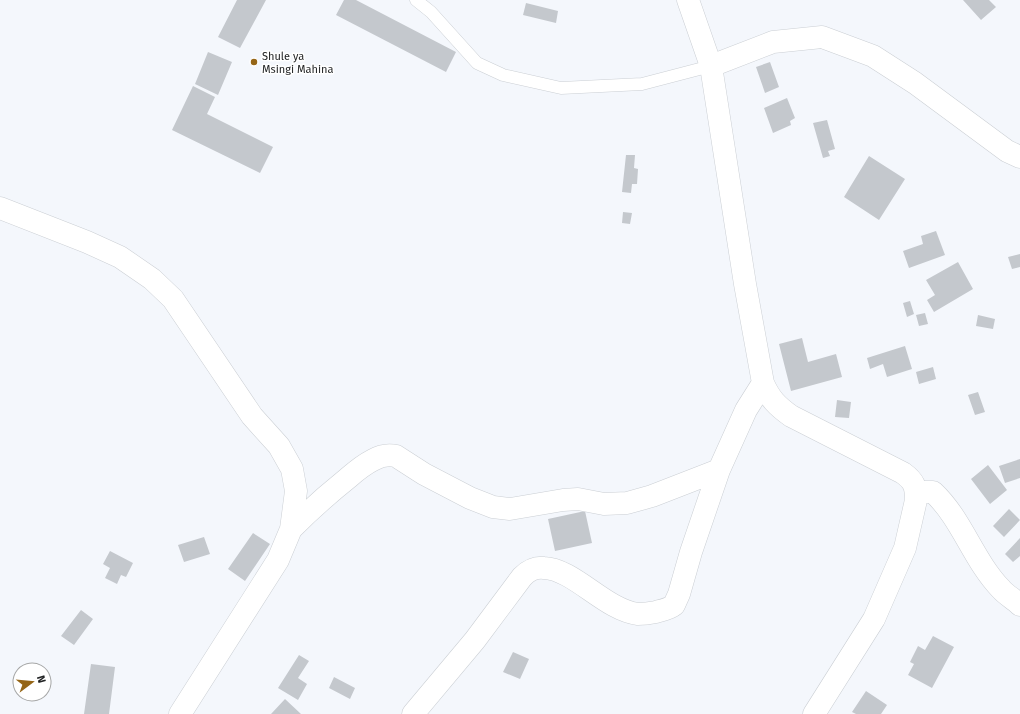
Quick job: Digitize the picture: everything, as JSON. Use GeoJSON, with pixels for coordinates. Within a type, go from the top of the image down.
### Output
{"type":"FeatureCollection","features":[{"type":"Feature","properties":{"kind":"street"},"geometry":{"type":"LineString","coordinates":[[688,0],[711,66],[763,383],[770,397],[781,409],[791,416],[904,473],[914,483],[916,492],[916,500],[906,548],[874,619],[814,714]]}},
{"type":"Feature","properties":{"kind":"street"},"geometry":{"type":"LineString","coordinates":[[711,66],[773,42],[822,37],[873,56],[915,83],[1006,151],[1020,157]]}},
{"type":"Feature","properties":{"kind":"street"},"geometry":{"type":"LineString","coordinates":[[0,208],[87,242],[120,257],[152,279],[173,299],[252,416],[279,446],[292,469],[296,491],[291,529],[278,560],[180,714]]}},
{"type":"Feature","properties":{"kind":"street"},"geometry":{"type":"LineString","coordinates":[[413,714],[475,640],[522,577],[529,571],[543,567],[566,575],[622,609],[638,614],[660,611],[674,605],[679,594],[691,552],[719,470],[746,410],[763,383]]}},
{"type":"Feature","properties":{"kind":"street"},"geometry":{"type":"LineString","coordinates":[[291,529],[331,491],[362,466],[383,456],[396,456],[424,474],[470,498],[493,507],[510,509],[578,499],[604,504],[627,503],[652,496],[719,470]]}},
{"type":"Feature","properties":{"kind":"street"},"geometry":{"type":"LineString","coordinates":[[916,492],[933,492],[943,501],[985,569],[1001,589],[1020,605]]}},
{"type":"Feature","properties":{"kind":"lane"},"geometry":{"type":"LineString","coordinates":[[416,0],[431,12],[477,63],[510,77],[561,88],[642,84],[711,66]]}},
{"type":"Feature","properties":{"kind":"building"},"geometry":{"type":"Polygon","coordinates":[[[237,0],[266,0],[240,48],[218,37],[237,0]]]}},
{"type":"Feature","properties":{"kind":"building"},"geometry":{"type":"Polygon","coordinates":[[[344,0],[356,0],[456,52],[446,72],[336,15],[344,0]]]}},
{"type":"Feature","properties":{"kind":"building"},"geometry":{"type":"Polygon","coordinates":[[[963,0],[989,0],[996,7],[981,20],[963,0]]]}},
{"type":"Feature","properties":{"kind":"building"},"geometry":{"type":"Polygon","coordinates":[[[526,3],[558,11],[556,23],[523,15],[526,3]]]}},
{"type":"Feature","properties":{"kind":"building"},"geometry":{"type":"Polygon","coordinates":[[[208,52],[232,62],[218,95],[195,84],[208,52]]]}},
{"type":"Feature","properties":{"kind":"building"},"geometry":{"type":"Polygon","coordinates":[[[770,62],[779,87],[765,93],[756,67],[770,62]]]}},
{"type":"Feature","properties":{"kind":"building"},"geometry":{"type":"Polygon","coordinates":[[[193,86],[215,97],[207,114],[273,147],[260,173],[172,130],[193,86]]]}},
{"type":"Feature","properties":{"kind":"building"},"geometry":{"type":"Polygon","coordinates":[[[787,98],[795,118],[790,121],[791,125],[773,133],[764,108],[787,98]]]}},
{"type":"Feature","properties":{"kind":"building"},"geometry":{"type":"Polygon","coordinates":[[[827,120],[835,149],[828,151],[830,156],[823,158],[813,123],[827,120]]]}},
{"type":"Feature","properties":{"kind":"building"},"geometry":{"type":"Polygon","coordinates":[[[626,155],[635,155],[634,168],[638,169],[637,184],[632,184],[631,193],[622,192],[626,155]]]}},
{"type":"Feature","properties":{"kind":"building"},"geometry":{"type":"Polygon","coordinates":[[[869,156],[905,179],[879,220],[844,197],[869,156]]]}},
{"type":"Feature","properties":{"kind":"building"},"geometry":{"type":"Polygon","coordinates":[[[623,212],[632,213],[630,224],[622,223],[623,212]]]}},
{"type":"Feature","properties":{"kind":"building"},"geometry":{"type":"Polygon","coordinates":[[[936,231],[945,255],[909,268],[903,251],[923,244],[921,236],[936,231]]]}},
{"type":"Feature","properties":{"kind":"building"},"geometry":{"type":"Polygon","coordinates":[[[1020,254],[1020,267],[1012,269],[1008,257],[1020,254]]]}},
{"type":"Feature","properties":{"kind":"building"},"geometry":{"type":"Polygon","coordinates":[[[958,262],[973,289],[934,312],[927,300],[935,295],[926,280],[958,262]]]}},
{"type":"Feature","properties":{"kind":"building"},"geometry":{"type":"Polygon","coordinates":[[[910,301],[914,314],[907,317],[903,303],[910,301]]]}},
{"type":"Feature","properties":{"kind":"building"},"geometry":{"type":"Polygon","coordinates":[[[925,313],[928,324],[919,326],[916,315],[925,313]]]}},
{"type":"Feature","properties":{"kind":"building"},"geometry":{"type":"Polygon","coordinates":[[[978,315],[995,319],[993,329],[976,326],[978,315]]]}},
{"type":"Feature","properties":{"kind":"building"},"geometry":{"type":"Polygon","coordinates":[[[802,338],[808,362],[836,354],[842,377],[791,391],[779,344],[802,338]]]}},
{"type":"Feature","properties":{"kind":"building"},"geometry":{"type":"Polygon","coordinates":[[[905,346],[912,369],[887,377],[883,364],[870,369],[867,358],[905,346]]]}},
{"type":"Feature","properties":{"kind":"building"},"geometry":{"type":"Polygon","coordinates":[[[933,367],[936,379],[919,384],[916,372],[933,367]]]}},
{"type":"Feature","properties":{"kind":"building"},"geometry":{"type":"Polygon","coordinates":[[[978,392],[985,412],[975,415],[968,395],[978,392]]]}},
{"type":"Feature","properties":{"kind":"building"},"geometry":{"type":"Polygon","coordinates":[[[837,400],[851,402],[849,418],[835,417],[837,400]]]}},
{"type":"Feature","properties":{"kind":"building"},"geometry":{"type":"Polygon","coordinates":[[[1020,459],[1020,478],[1005,483],[999,466],[1020,459]]]}},
{"type":"Feature","properties":{"kind":"building"},"geometry":{"type":"Polygon","coordinates":[[[988,465],[1007,490],[990,504],[971,479],[988,465]]]}},
{"type":"Feature","properties":{"kind":"building"},"geometry":{"type":"Polygon","coordinates":[[[1009,509],[1020,520],[1004,537],[993,526],[1009,509]]]}},
{"type":"Feature","properties":{"kind":"building"},"geometry":{"type":"Polygon","coordinates":[[[585,511],[592,543],[555,551],[548,519],[585,511]]]}},
{"type":"Feature","properties":{"kind":"building"},"geometry":{"type":"Polygon","coordinates":[[[253,533],[270,544],[245,581],[228,569],[253,533]]]}},
{"type":"Feature","properties":{"kind":"building"},"geometry":{"type":"Polygon","coordinates":[[[204,537],[210,554],[184,562],[178,545],[204,537]]]}},
{"type":"Feature","properties":{"kind":"building"},"geometry":{"type":"Polygon","coordinates":[[[1020,538],[1020,556],[1013,562],[1005,554],[1020,538]]]}},
{"type":"Feature","properties":{"kind":"building"},"geometry":{"type":"Polygon","coordinates":[[[110,551],[133,563],[126,577],[121,575],[117,584],[105,578],[110,568],[103,564],[110,551]]]}},
{"type":"Feature","properties":{"kind":"building"},"geometry":{"type":"Polygon","coordinates":[[[81,610],[93,619],[74,645],[61,636],[81,610]]]}},
{"type":"Feature","properties":{"kind":"building"},"geometry":{"type":"Polygon","coordinates":[[[933,636],[954,647],[932,688],[908,675],[914,664],[910,662],[918,646],[925,650],[933,636]]]}},
{"type":"Feature","properties":{"kind":"building"},"geometry":{"type":"Polygon","coordinates":[[[513,652],[529,659],[520,679],[503,672],[513,652]]]}},
{"type":"Feature","properties":{"kind":"building"},"geometry":{"type":"Polygon","coordinates":[[[299,655],[309,661],[298,678],[307,684],[298,700],[278,688],[299,655]]]}},
{"type":"Feature","properties":{"kind":"building"},"geometry":{"type":"Polygon","coordinates":[[[91,664],[115,667],[109,714],[84,714],[91,664]]]}},
{"type":"Feature","properties":{"kind":"building"},"geometry":{"type":"Polygon","coordinates":[[[334,677],[355,688],[350,699],[329,688],[334,677]]]}},
{"type":"Feature","properties":{"kind":"building"},"geometry":{"type":"Polygon","coordinates":[[[866,691],[887,705],[881,714],[856,714],[852,712],[866,691]]]}},
{"type":"Feature","properties":{"kind":"building"},"geometry":{"type":"Polygon","coordinates":[[[285,699],[301,714],[271,714],[285,699]]]}},
{"type":"Feature","properties":{"kind":"place","name":"Shule ya Msingi Mahina"},"geometry":{"type":"Point","coordinates":[254,62]}}]}
